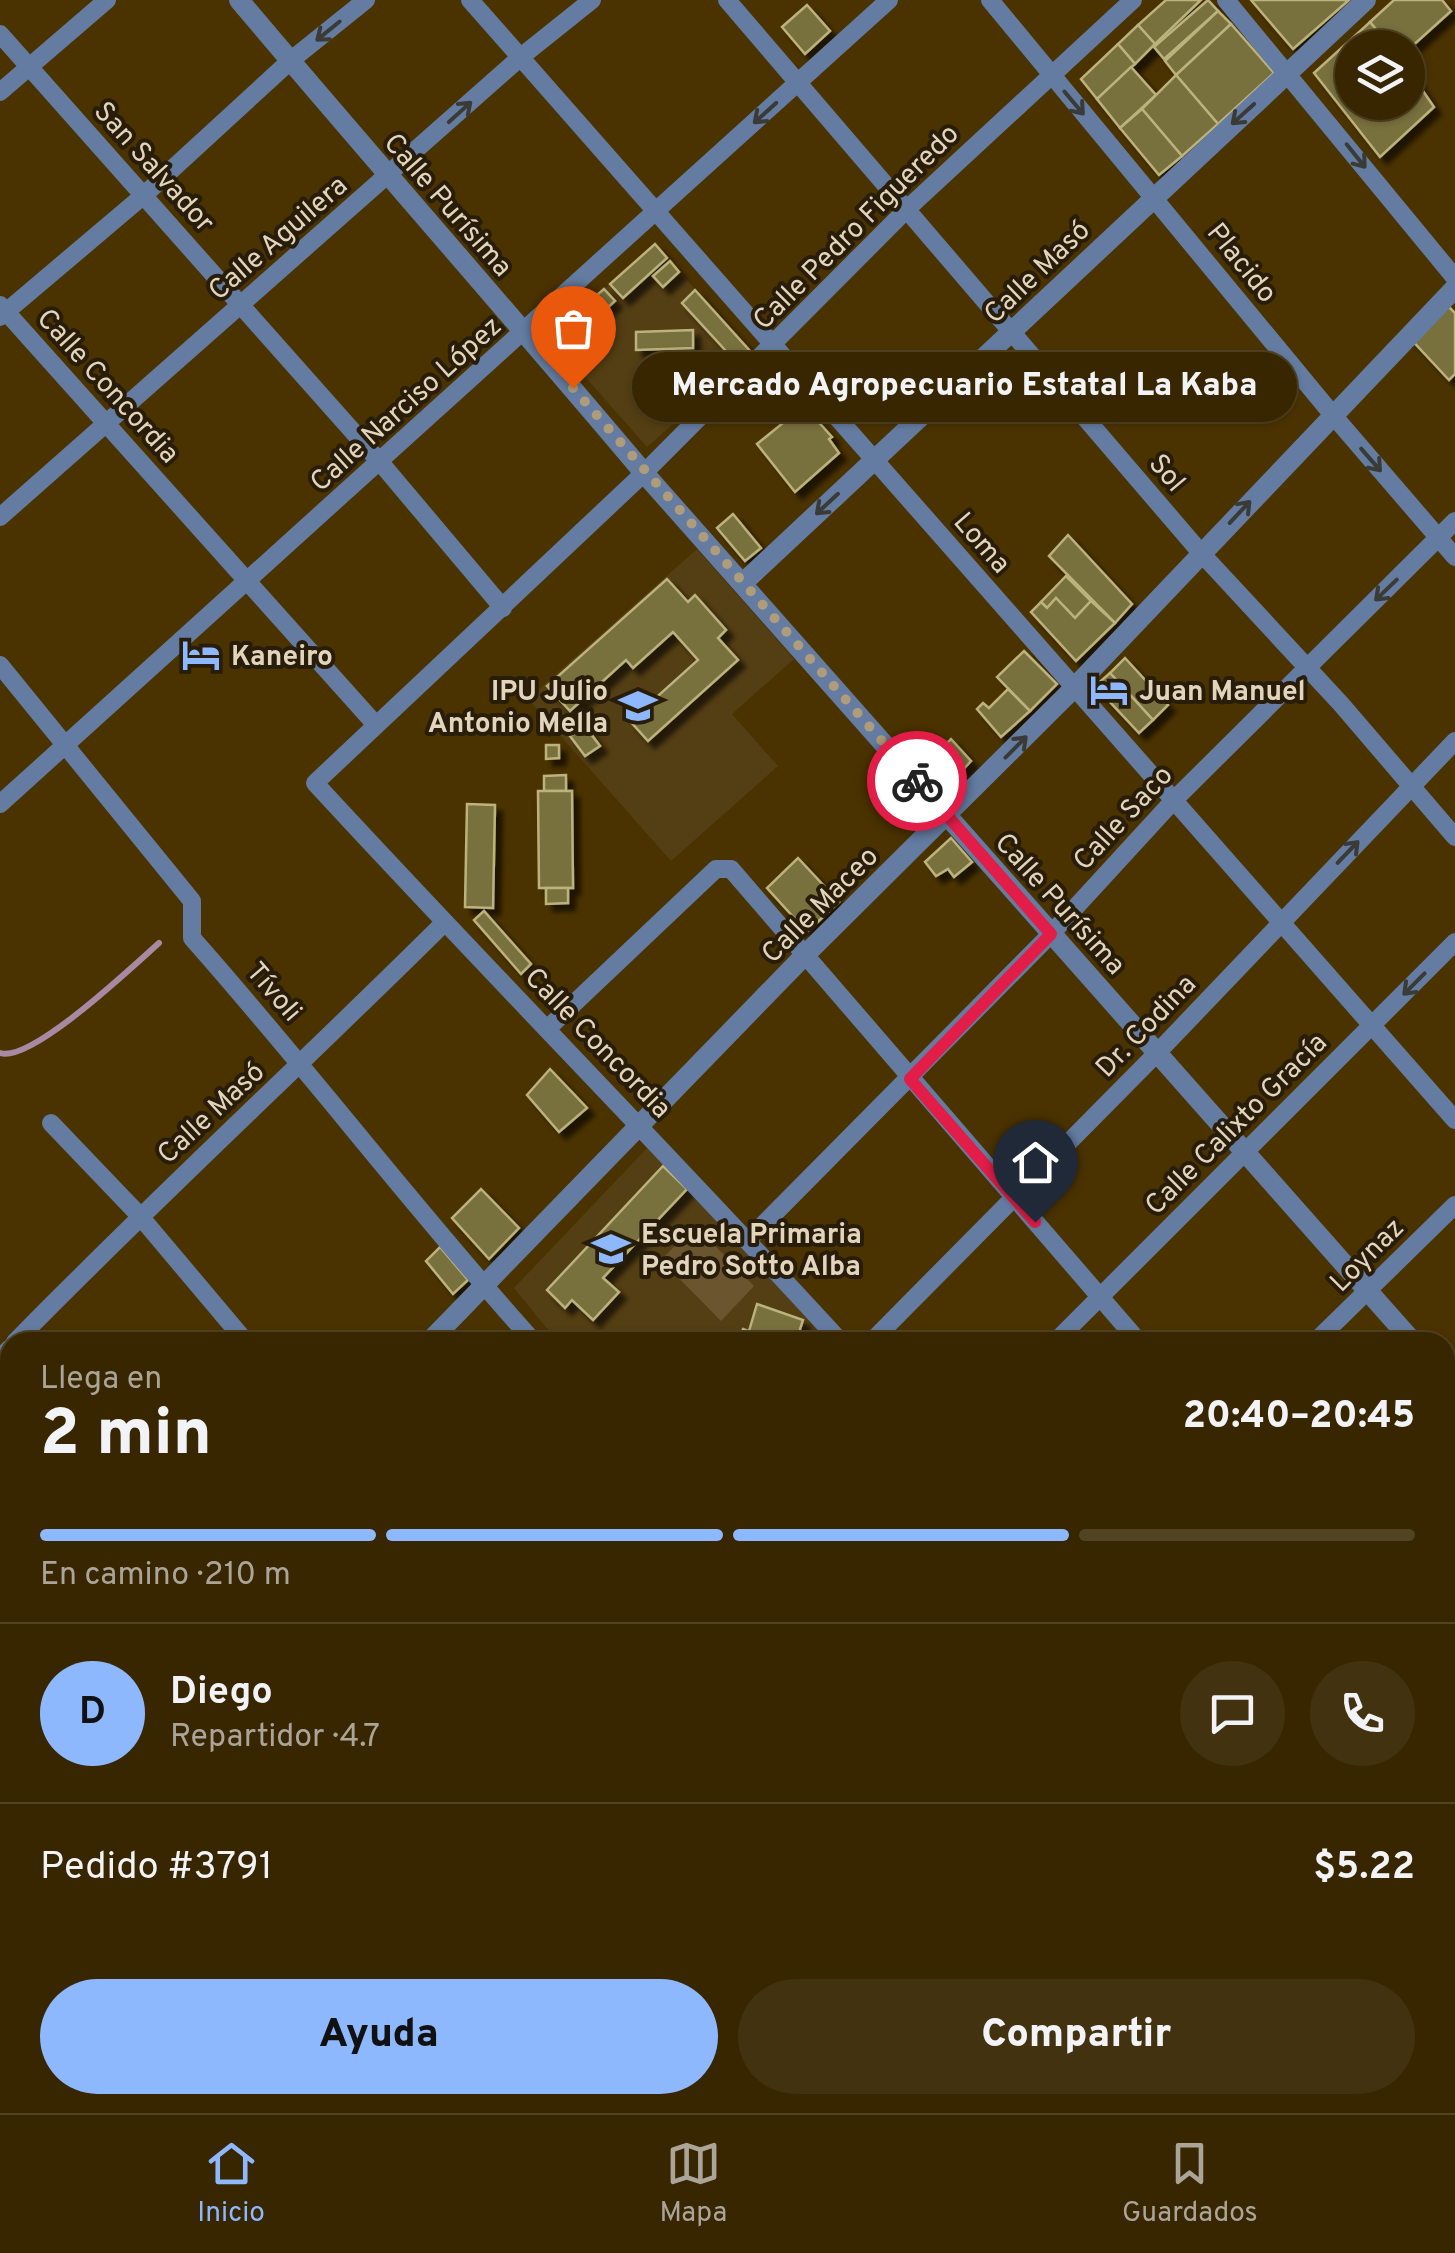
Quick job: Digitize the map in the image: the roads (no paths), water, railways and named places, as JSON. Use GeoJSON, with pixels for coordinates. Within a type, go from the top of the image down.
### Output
{"type":"FeatureCollection","features":[{"type":"Feature","properties":{"kind":"street"},"geometry":{"type":"LineString","coordinates":[[0,92],[107,0]]}},
{"type":"Feature","properties":{"kind":"street","name":"Calle Purísima"},"geometry":{"type":"LineString","coordinates":[[239,0],[644,473],[1404,1332]]}},
{"type":"Feature","properties":{"kind":"street"},"geometry":{"type":"LineString","coordinates":[[2,311],[144,195],[290,61],[366,0]]}},
{"type":"Feature","properties":{"kind":"street","name":"Loma"},"geometry":{"type":"LineString","coordinates":[[470,0],[1455,1120]]}},
{"type":"Feature","properties":{"kind":"street","name":"Calle Aguilera"},"geometry":{"type":"LineString","coordinates":[[0,517],[522,56],[592,0]]}},
{"type":"Feature","properties":{"kind":"street","name":"Sol"},"geometry":{"type":"LineString","coordinates":[[727,0],[1201,554],[1455,837]]}},
{"type":"Feature","properties":{"kind":"street","name":"Calle Narciso López"},"geometry":{"type":"LineString","coordinates":[[0,804],[889,0]]}},
{"type":"Feature","properties":{"kind":"street","name":"Placido"},"geometry":{"type":"LineString","coordinates":[[990,0],[1455,557]]}},
{"type":"Feature","properties":{"kind":"street","name":"Calle Pedro Figueredo"},"geometry":{"type":"LineString","coordinates":[[315,783],[644,473],[907,209],[1133,0]]}},
{"type":"Feature","properties":{"kind":"street"},"geometry":{"type":"LineString","coordinates":[[1226,0],[1455,278]]}},
{"type":"Feature","properties":{"kind":"street","name":"Calle Masó"},"geometry":{"type":"LineString","coordinates":[[744,582],[1366,0]]}},
{"type":"Feature","properties":{"kind":"street","name":"San Salvador"},"geometry":{"type":"LineString","coordinates":[[0,34],[380,462],[503,608]]}},
{"type":"Feature","properties":{"kind":"street","name":"Calle Maceo"},"geometry":{"type":"LineString","coordinates":[[439,1332],[805,955],[1074,688],[1455,288]]}},
{"type":"Feature","properties":{"kind":"street","name":"Calle Concordia"},"geometry":{"type":"LineString","coordinates":[[2,311],[376,726]]}},
{"type":"Feature","properties":{"kind":"street","name":"Calle Saco"},"geometry":{"type":"LineString","coordinates":[[748,1240],[1051,934],[1174,800],[1455,521]]}},
{"type":"Feature","properties":{"kind":"street","name":"Tívoli"},"geometry":{"type":"LineString","coordinates":[[0,665],[192,901],[192,938],[525,1332]]}},
{"type":"Feature","properties":{"kind":"street","name":"Dr. Codina"},"geometry":{"type":"LineString","coordinates":[[881,1332],[1158,1052],[1455,741]]}},
{"type":"Feature","properties":{"kind":"street","name":"Calle Concordia"},"geometry":{"type":"LineString","coordinates":[[315,783],[832,1332]]}},
{"type":"Feature","properties":{"kind":"street"},"geometry":{"type":"LineString","coordinates":[[548,1029],[716,869],[732,869],[1131,1332]]}},
{"type":"Feature","properties":{"kind":"street","name":"Calle Masó"},"geometry":{"type":"LineString","coordinates":[[26,1332],[139,1215],[302,1064],[444,923]]}},
{"type":"Feature","properties":{"kind":"street","name":"Calle Calixto Gracía"},"geometry":{"type":"LineString","coordinates":[[1065,1332],[1455,942]]}},
{"type":"Feature","properties":{"kind":"street"},"geometry":{"type":"LineString","coordinates":[[51,1124],[139,1215],[238,1332]]}},
{"type":"Feature","properties":{"kind":"street","name":"Loynaz"},"geometry":{"type":"LineString","coordinates":[[1325,1332],[1455,1205]]}},
{"type":"Feature","properties":{"kind":"waterway"},"geometry":{"type":"LineString","coordinates":[[0,1053],[15,1052],[57,1029],[159,943]]}},
{"type":"Feature","properties":{"kind":"place","name":"Mercado Agropecuario Estatal La Kaba"},"geometry":{"type":"Point","coordinates":[573,388]}},
{"type":"Feature","properties":{"kind":"place","name":"Kaneiro"},"geometry":{"type":"Point","coordinates":[201,655]}},
{"type":"Feature","properties":{"kind":"place","name":"Juan Manuel"},"geometry":{"type":"Point","coordinates":[1109,690]}},
{"type":"Feature","properties":{"kind":"place","name":"IPU Julio Antonio Mella"},"geometry":{"type":"Point","coordinates":[638,706]}},
{"type":"Feature","properties":{"kind":"place","name":"Escuela Primaria Pedro Sotto Alba"},"geometry":{"type":"Point","coordinates":[611,1249]}}]}
